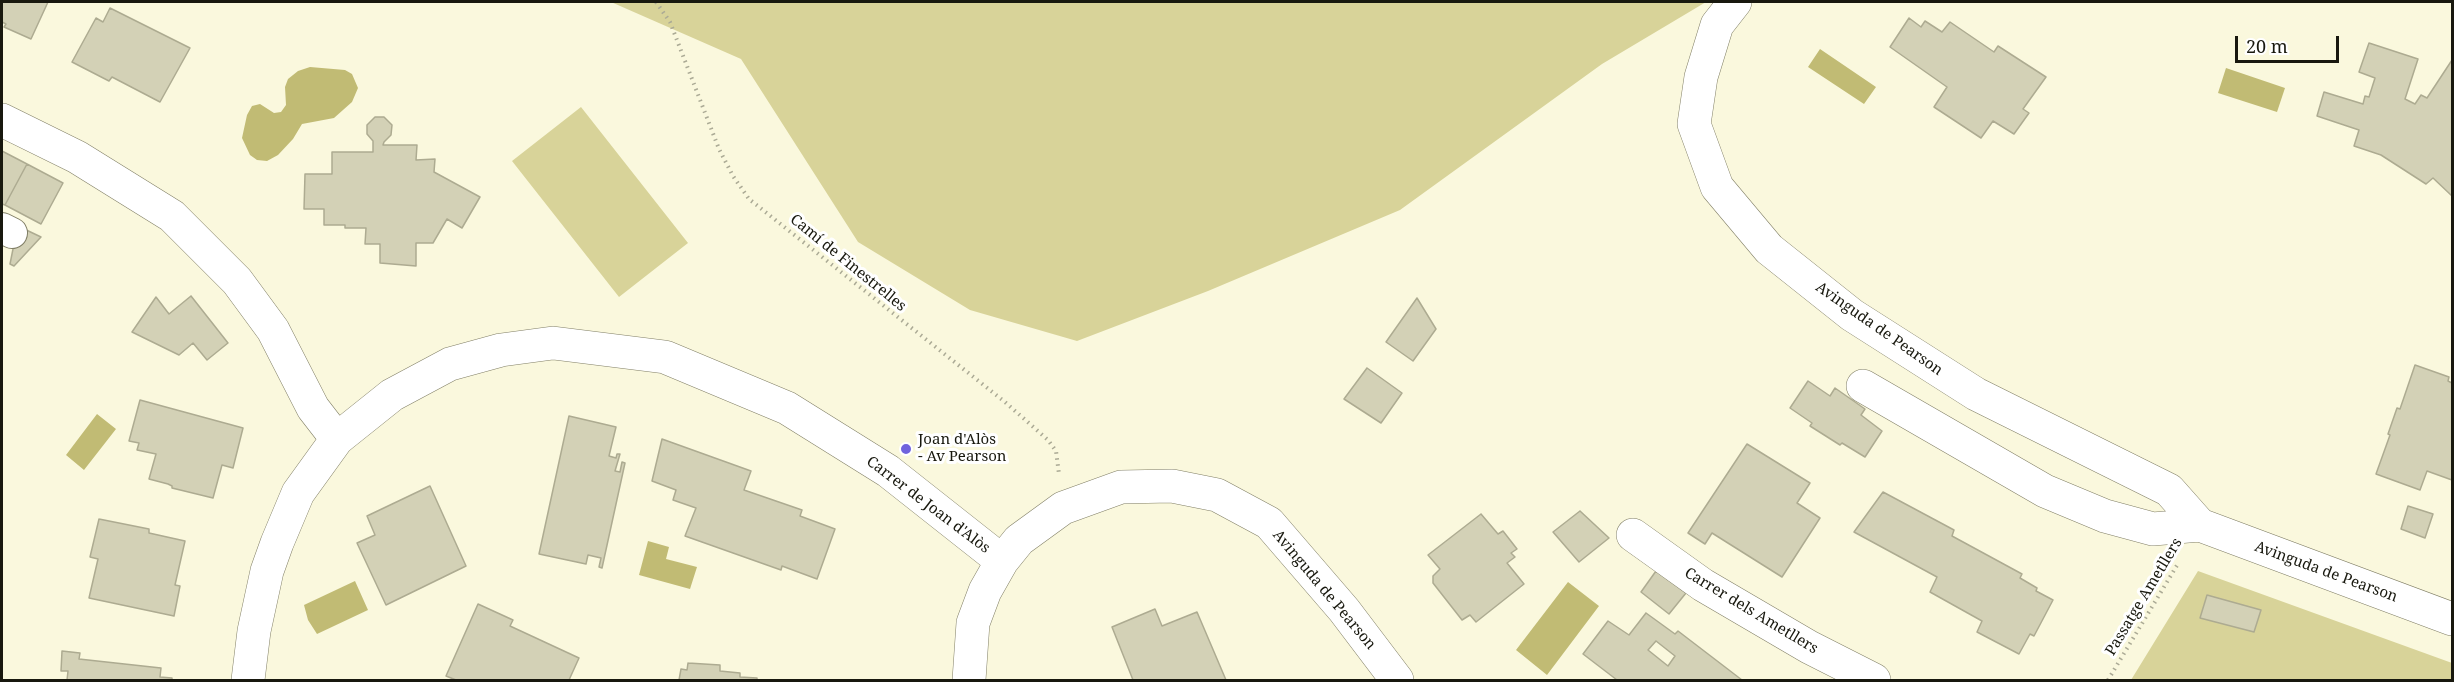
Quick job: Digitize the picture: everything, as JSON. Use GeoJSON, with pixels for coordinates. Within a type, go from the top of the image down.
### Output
{"type":"FeatureCollection","features":[{"type":"Feature","properties":{"kind":"street","name":"Avinguda de Pearson"},"geometry":{"type":"LineString","coordinates":[[1735,2],[1717,25],[1701,77],[1695,124],[1717,187],[1769,249],[1852,315],[1976,394],[2169,490],[2200,525]]}},
{"type":"Feature","properties":{"kind":"street"},"geometry":{"type":"LineString","coordinates":[[2,120],[77,157],[172,216],[237,280],[273,330],[313,408],[337,439]]}},
{"type":"Feature","properties":{"kind":"street","name":"Carrer de Joan d'Alòs"},"geometry":{"type":"LineString","coordinates":[[248,681],[254,631],[267,571],[277,543],[298,493],[337,439],[392,395],[450,364],[473,356],[553,343],[665,357],[787,408],[888,471],[1002,561]]}},
{"type":"Feature","properties":{"kind":"street","name":"Avinguda de Pearson"},"geometry":{"type":"LineString","coordinates":[[1863,386],[2045,491],[2095,512],[2153,529],[2200,525],[2452,619]]}},
{"type":"Feature","properties":{"kind":"street","name":"Avinguda de Pearson"},"geometry":{"type":"LineString","coordinates":[[969,681],[973,623],[985,591],[1002,561],[1019,540],[1063,508],[1121,487],[1172,486],[1217,495],[1269,524],[1344,610],[1397,681]]}},
{"type":"Feature","properties":{"kind":"street","name":"Carrer dels Ametllers"},"geometry":{"type":"LineString","coordinates":[[1633,535],[1703,585],[1809,647],[1874,681]]}},
{"type":"Feature","properties":{"kind":"path","name":"Camí de Finestrelles"},"geometry":{"type":"LineString","coordinates":[[656,2],[670,22],[719,149],[749,200],[1005,402],[1048,440],[1056,451],[1063,508]]}},
{"type":"Feature","properties":{"kind":"path","name":"Passatge Ametllers"},"geometry":{"type":"LineString","coordinates":[[2108,681],[2200,525]]}},
{"type":"Feature","properties":{"kind":"shaded area"},"geometry":{"type":"Polygon","coordinates":[[[611,2],[1706,2],[1602,64],[1400,210],[1208,291],[1077,341],[970,310],[858,242],[741,59],[611,2]]]}},
{"type":"Feature","properties":{"kind":"shaded area"},"geometry":{"type":"Polygon","coordinates":[[[1820,49],[1876,87],[1864,104],[1808,67],[1820,49]]]}},
{"type":"Feature","properties":{"kind":"shaded area"},"geometry":{"type":"Polygon","coordinates":[[[310,67],[345,70],[352,74],[358,88],[352,102],[334,118],[302,124],[293,139],[278,155],[267,161],[257,160],[250,155],[242,138],[247,115],[252,106],[260,104],[274,113],[281,112],[286,105],[285,87],[288,79],[298,71],[310,67]]]}},
{"type":"Feature","properties":{"kind":"shaded area"},"geometry":{"type":"Polygon","coordinates":[[[2226,68],[2285,88],[2277,112],[2218,93],[2226,68]]]}},
{"type":"Feature","properties":{"kind":"shaded area"},"geometry":{"type":"Polygon","coordinates":[[[581,107],[688,243],[619,297],[512,161],[581,107]]]}},
{"type":"Feature","properties":{"kind":"shaded area"},"geometry":{"type":"Polygon","coordinates":[[[97,414],[116,429],[84,470],[66,455],[97,414]]]}},
{"type":"Feature","properties":{"kind":"shaded area"},"geometry":{"type":"Polygon","coordinates":[[[648,541],[669,547],[666,559],[697,567],[690,589],[639,575],[648,541]]]}},
{"type":"Feature","properties":{"kind":"shaded area"},"geometry":{"type":"Polygon","coordinates":[[[2198,571],[2452,663],[2452,680],[2131,680],[2198,571]]]}},
{"type":"Feature","properties":{"kind":"shaded area"},"geometry":{"type":"Polygon","coordinates":[[[355,581],[368,610],[317,634],[308,620],[304,605],[355,581]]]}},
{"type":"Feature","properties":{"kind":"shaded area"},"geometry":{"type":"Polygon","coordinates":[[[1568,582],[1599,606],[1547,675],[1516,650],[1568,582]]]}},
{"type":"Feature","properties":{"kind":"building"},"geometry":{"type":"Polygon","coordinates":[[[2,2],[48,2],[31,39],[4,27],[6,24],[2,22],[2,2]]]}},
{"type":"Feature","properties":{"kind":"building"},"geometry":{"type":"Polygon","coordinates":[[[110,8],[190,48],[160,102],[112,77],[109,81],[72,62],[96,18],[103,22],[110,8]]]}},
{"type":"Feature","properties":{"kind":"building"},"geometry":{"type":"Polygon","coordinates":[[[1909,18],[1921,27],[1925,21],[1942,32],[1950,22],[1994,52],[1998,46],[2046,77],[2023,109],[2029,113],[2014,134],[1993,121],[1981,138],[1934,107],[1947,87],[1890,47],[1909,18]]]}},
{"type":"Feature","properties":{"kind":"building"},"geometry":{"type":"Polygon","coordinates":[[[2369,43],[2418,59],[2405,99],[2415,104],[2421,95],[2427,98],[2452,60],[2452,196],[2433,178],[2426,184],[2381,155],[2354,146],[2359,130],[2317,116],[2324,92],[2363,104],[2365,96],[2369,97],[2375,78],[2359,72],[2369,43]]]}},
{"type":"Feature","properties":{"kind":"building"},"geometry":{"type":"Polygon","coordinates":[[[375,117],[384,117],[392,125],[391,135],[383,145],[417,145],[416,160],[435,159],[434,172],[480,197],[462,228],[447,219],[433,243],[416,243],[416,266],[380,263],[380,244],[365,244],[366,228],[324,225],[324,209],[304,209],[305,174],[332,174],[332,152],[373,152],[373,141],[367,134],[367,125],[375,117]]]}},
{"type":"Feature","properties":{"kind":"building"},"geometry":{"type":"Polygon","coordinates":[[[2,151],[27,164],[5,205],[2,204],[2,151]]]}},
{"type":"Feature","properties":{"kind":"building"},"geometry":{"type":"Polygon","coordinates":[[[27,164],[63,183],[41,224],[5,205],[27,164]]]}},
{"type":"Feature","properties":{"kind":"building"},"geometry":{"type":"Polygon","coordinates":[[[20,227],[41,237],[14,266],[10,264],[20,227]]]}},
{"type":"Feature","properties":{"kind":"building"},"geometry":{"type":"Polygon","coordinates":[[[191,296],[228,343],[207,360],[193,343],[179,355],[132,332],[156,297],[169,314],[191,296]]]}},
{"type":"Feature","properties":{"kind":"building"},"geometry":{"type":"Polygon","coordinates":[[[1417,298],[1436,329],[1413,361],[1386,342],[1417,298]]]}},
{"type":"Feature","properties":{"kind":"building"},"geometry":{"type":"Polygon","coordinates":[[[2415,365],[2449,377],[2448,381],[2452,383],[2452,480],[2427,471],[2420,490],[2376,474],[2397,408],[2400,409],[2415,365]]]}},
{"type":"Feature","properties":{"kind":"building"},"geometry":{"type":"Polygon","coordinates":[[[1367,368],[1402,393],[1381,423],[1344,399],[1367,368]]]}},
{"type":"Feature","properties":{"kind":"building"},"geometry":{"type":"Polygon","coordinates":[[[1808,381],[1830,396],[1835,388],[1865,409],[1861,415],[1882,431],[1865,457],[1842,443],[1840,445],[1810,426],[1812,423],[1790,408],[1808,381]]]}},
{"type":"Feature","properties":{"kind":"building"},"geometry":{"type":"Polygon","coordinates":[[[140,400],[243,428],[233,468],[222,465],[213,498],[172,488],[168,484],[149,479],[156,454],[137,450],[139,443],[129,441],[140,400]]]}},
{"type":"Feature","properties":{"kind":"building"},"geometry":{"type":"Polygon","coordinates":[[[569,416],[616,427],[609,456],[616,458],[617,454],[620,454],[615,471],[620,472],[622,462],[625,463],[602,568],[599,567],[601,558],[588,555],[586,564],[539,554],[569,416]]]}},
{"type":"Feature","properties":{"kind":"building"},"geometry":{"type":"Polygon","coordinates":[[[662,439],[751,471],[744,490],[802,510],[800,516],[835,529],[817,579],[782,566],[781,570],[685,536],[696,508],[673,500],[676,490],[652,481],[662,439]]]}},
{"type":"Feature","properties":{"kind":"building"},"geometry":{"type":"Polygon","coordinates":[[[1747,444],[1810,483],[1797,503],[1820,518],[1782,577],[1712,533],[1705,544],[1688,533],[1747,444]]]}},
{"type":"Feature","properties":{"kind":"building"},"geometry":{"type":"Polygon","coordinates":[[[430,486],[466,566],[386,605],[357,543],[375,535],[367,516],[430,486]]]}},
{"type":"Feature","properties":{"kind":"building"},"geometry":{"type":"Polygon","coordinates":[[[1883,492],[1954,530],[1952,536],[2022,574],[2020,578],[2037,588],[2036,591],[2053,600],[2034,636],[2030,634],[2019,654],[1977,632],[1982,621],[1930,592],[1937,577],[1854,532],[1883,492]]]}},
{"type":"Feature","properties":{"kind":"building"},"geometry":{"type":"Polygon","coordinates":[[[2408,506],[2433,514],[2425,538],[2401,529],[2408,506]]]}},
{"type":"Feature","properties":{"kind":"building"},"geometry":{"type":"Polygon","coordinates":[[[1580,511],[1609,538],[1579,562],[1553,532],[1580,511]]]}},
{"type":"Feature","properties":{"kind":"building"},"geometry":{"type":"Polygon","coordinates":[[[1481,514],[1498,534],[1503,531],[1517,549],[1511,553],[1515,557],[1507,563],[1524,584],[1476,622],[1470,615],[1462,620],[1433,583],[1433,576],[1440,569],[1428,555],[1481,514]]]}},
{"type":"Feature","properties":{"kind":"building"},"geometry":{"type":"Polygon","coordinates":[[[99,519],[149,529],[149,533],[185,541],[175,585],[180,586],[174,616],[89,598],[98,559],[90,557],[99,519]]]}},
{"type":"Feature","properties":{"kind":"building"},"geometry":{"type":"Polygon","coordinates":[[[1656,571],[1686,593],[1669,614],[1641,592],[1656,571]]]}},
{"type":"Feature","properties":{"kind":"building"},"geometry":{"type":"Polygon","coordinates":[[[2207,595],[2261,610],[2254,632],[2200,618],[2207,595]]]}},
{"type":"Feature","properties":{"kind":"building"},"geometry":{"type":"Polygon","coordinates":[[[478,604],[513,620],[510,626],[579,658],[569,680],[456,680],[446,676],[478,604]]]}},
{"type":"Feature","properties":{"kind":"building"},"geometry":{"type":"Polygon","coordinates":[[[1155,609],[1162,626],[1197,612],[1226,680],[1133,680],[1112,627],[1155,609]]]}},
{"type":"Feature","properties":{"kind":"building"},"geometry":{"type":"Polygon","coordinates":[[[1646,613],[1675,634],[1678,631],[1742,680],[1617,680],[1583,654],[1608,621],[1629,635],[1646,613]],[[1656,641],[1648,650],[1668,666],[1675,656],[1656,641]]]}},
{"type":"Feature","properties":{"kind":"building"},"geometry":{"type":"Polygon","coordinates":[[[62,651],[80,653],[79,659],[161,668],[160,677],[172,678],[172,680],[67,680],[68,671],[61,671],[62,651]]]}},
{"type":"Feature","properties":{"kind":"building"},"geometry":{"type":"Polygon","coordinates":[[[688,663],[720,665],[720,671],[740,673],[740,677],[757,678],[757,680],[679,680],[681,669],[687,670],[688,663]]]}},
{"type":"Feature","properties":{"kind":"place","name":"Joan d'Alòs - Av Pearson"},"geometry":{"type":"Point","coordinates":[906,449]}}]}
